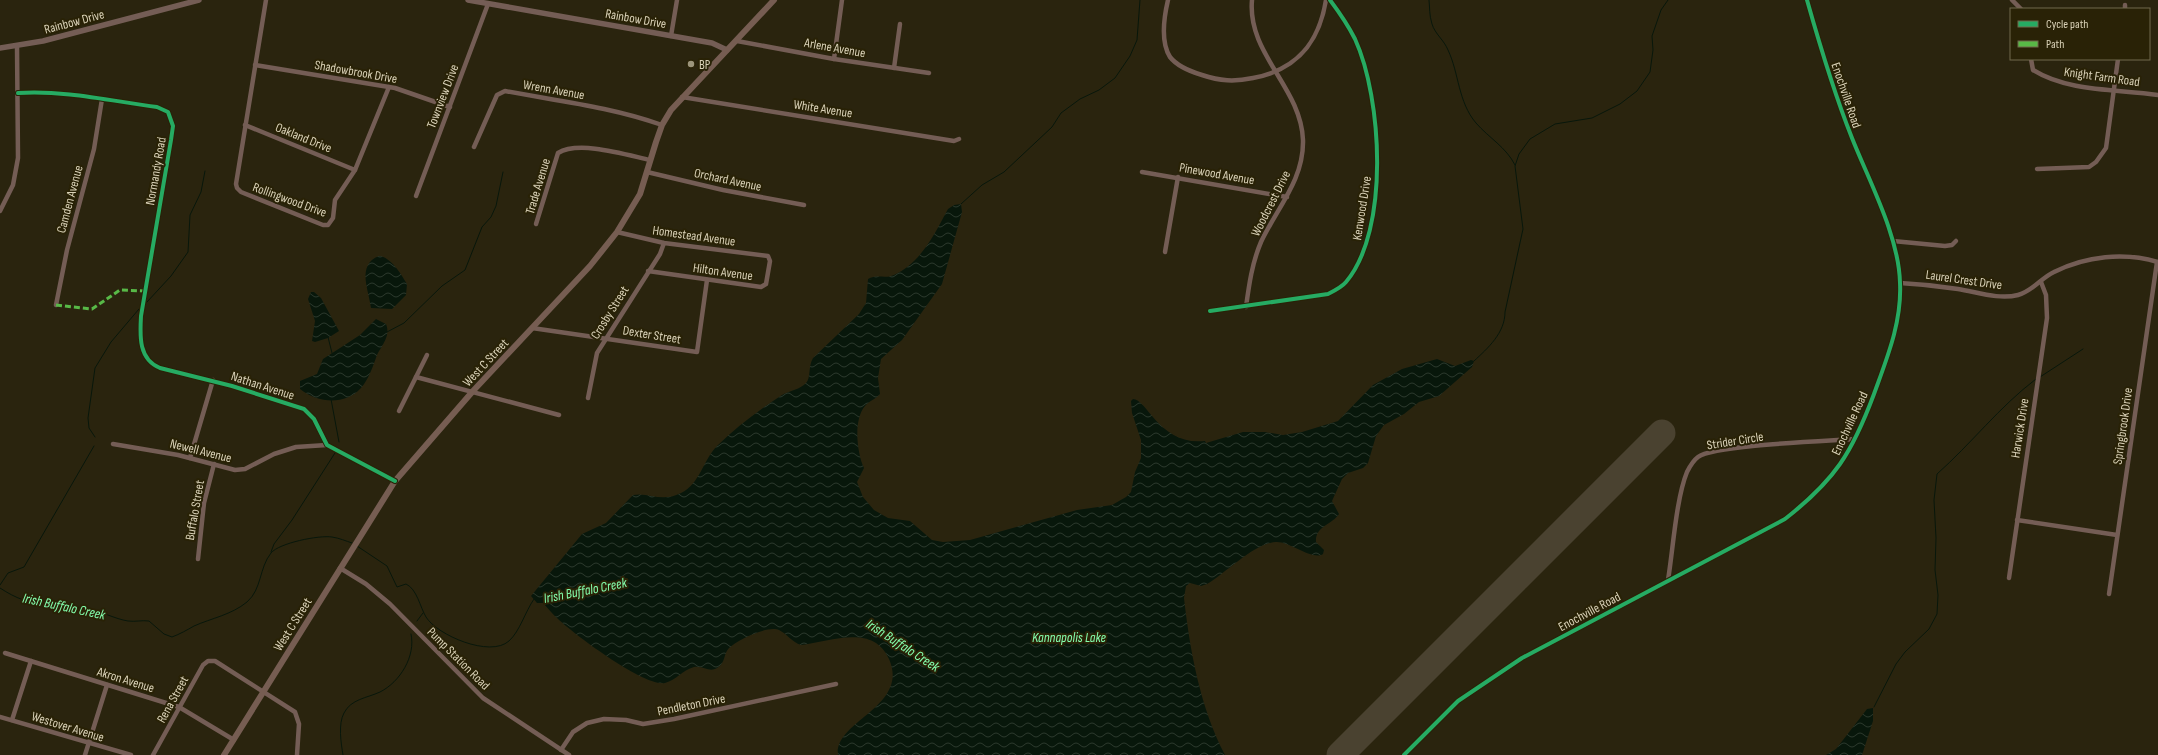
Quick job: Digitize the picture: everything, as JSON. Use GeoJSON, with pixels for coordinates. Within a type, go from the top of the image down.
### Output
{"type":"FeatureCollection","features":[{"type":"Feature","properties":{"kind":"main road","name":"West C Street"},"geometry":{"type":"LineString","coordinates":[[224,755],[395,481],[473,391],[590,266],[617,232],[640,194],[662,125],[682,97],[737,41],[774,0]]}},
{"type":"Feature","properties":{"kind":"street","name":"Rainbow Drive"},"geometry":{"type":"LineString","coordinates":[[0,48],[43,41],[199,0]]}},
{"type":"Feature","properties":{"kind":"street","name":"Rollingwood Drive"},"geometry":{"type":"LineString","coordinates":[[266,0],[245,125],[237,188],[242,192],[323,225],[328,225],[332,218],[338,194],[355,170],[389,87]]}},
{"type":"Feature","properties":{"kind":"street","name":"Rainbow Drive"},"geometry":{"type":"LineString","coordinates":[[468,0],[671,36],[712,44],[727,50]]}},
{"type":"Feature","properties":{"kind":"street"},"geometry":{"type":"LineString","coordinates":[[671,36],[677,0]]}},
{"type":"Feature","properties":{"kind":"street"},"geometry":{"type":"LineString","coordinates":[[834,59],[842,0]]}},
{"type":"Feature","properties":{"kind":"street"},"geometry":{"type":"LineString","coordinates":[[1168,0],[1164,31],[1170,57],[1181,66],[1214,79],[1228,82],[1275,73],[1298,57],[1311,43],[1323,18],[1326,0]]}},
{"type":"Feature","properties":{"kind":"street","name":"Woodcrest Drive"},"geometry":{"type":"LineString","coordinates":[[1246,307],[1254,260],[1262,242],[1297,178],[1302,159],[1303,139],[1300,121],[1293,100],[1275,73],[1260,46],[1253,26],[1252,0]]}},
{"type":"Feature","properties":{"kind":"street","name":"Kenwood Drive"},"geometry":{"type":"LineString","coordinates":[[1210,311],[1328,294],[1345,284],[1353,273],[1368,237],[1377,180],[1378,153],[1373,106],[1361,56],[1354,39],[1330,0]]}},
{"type":"Feature","properties":{"kind":"street","name":"Enochville Road"},"geometry":{"type":"LineString","coordinates":[[1404,755],[1458,701],[1485,681],[1522,658],[1785,519],[1807,502],[1831,477],[1845,459],[1855,439],[1894,336],[1899,313],[1900,283],[1893,241],[1842,109],[1807,0]]}},
{"type":"Feature","properties":{"kind":"street"},"geometry":{"type":"LineString","coordinates":[[2012,0],[2020,8]]}},
{"type":"Feature","properties":{"kind":"street","name":"Townview Drive"},"geometry":{"type":"LineString","coordinates":[[416,196],[488,4]]}},
{"type":"Feature","properties":{"kind":"street"},"geometry":{"type":"LineString","coordinates":[[894,68],[900,24]]}},
{"type":"Feature","properties":{"kind":"street","name":"Arlene Avenue"},"geometry":{"type":"LineString","coordinates":[[737,41],[834,59],[929,74]]}},
{"type":"Feature","properties":{"kind":"street"},"geometry":{"type":"LineString","coordinates":[[0,211],[13,185],[16,174],[18,93],[17,46]]}},
{"type":"Feature","properties":{"kind":"street","name":"Knight Farm Road"},"geometry":{"type":"LineString","coordinates":[[2031,60],[2033,70],[2047,79],[2091,88],[2158,95]]}},
{"type":"Feature","properties":{"kind":"street"},"geometry":{"type":"LineString","coordinates":[[2038,169],[2080,169],[2089,167],[2096,162],[2106,148],[2118,60]]}},
{"type":"Feature","properties":{"kind":"street","name":"Shadowbrook Drive"},"geometry":{"type":"LineString","coordinates":[[255,65],[389,87],[450,107]]}},
{"type":"Feature","properties":{"kind":"street","name":"Wrenn Avenue"},"geometry":{"type":"LineString","coordinates":[[474,147],[497,95],[505,91],[638,116],[662,125]]}},
{"type":"Feature","properties":{"kind":"street","name":"Normandy Road"},"geometry":{"type":"LineString","coordinates":[[18,93],[55,92],[162,108],[168,112],[172,120],[171,140],[141,316],[141,344],[148,360]]}},
{"type":"Feature","properties":{"kind":"street","name":"White Avenue"},"geometry":{"type":"LineString","coordinates":[[682,97],[954,141],[959,139]]}},
{"type":"Feature","properties":{"kind":"street","name":"Camden Avenue"},"geometry":{"type":"LineString","coordinates":[[56,305],[67,250],[94,149],[102,99]]}},
{"type":"Feature","properties":{"kind":"street","name":"Oakland Drive"},"geometry":{"type":"LineString","coordinates":[[245,125],[355,170]]}},
{"type":"Feature","properties":{"kind":"street","name":"Trade Avenue"},"geometry":{"type":"LineString","coordinates":[[536,224],[558,153],[564,150],[596,150],[650,160]]}},
{"type":"Feature","properties":{"kind":"street","name":"Orchard Avenue"},"geometry":{"type":"LineString","coordinates":[[647,172],[723,190],[804,205]]}},
{"type":"Feature","properties":{"kind":"street","name":"Pinewood Avenue"},"geometry":{"type":"LineString","coordinates":[[1142,172],[1287,197]]}},
{"type":"Feature","properties":{"kind":"street"},"geometry":{"type":"LineString","coordinates":[[1165,252],[1178,177]]}},
{"type":"Feature","properties":{"kind":"street","name":"Homestead Avenue"},"geometry":{"type":"LineString","coordinates":[[617,232],[664,243],[768,256]]}},
{"type":"Feature","properties":{"kind":"street"},"geometry":{"type":"LineString","coordinates":[[1893,241],[1945,246],[1952,245],[1956,241]]}},
{"type":"Feature","properties":{"kind":"street","name":"Crosby Street"},"geometry":{"type":"LineString","coordinates":[[588,398],[597,352],[604,338],[660,254],[664,243]]}},
{"type":"Feature","properties":{"kind":"street","name":"Hilton Avenue"},"geometry":{"type":"LineString","coordinates":[[648,271],[760,287],[766,284],[768,277],[770,260],[768,256]]}},
{"type":"Feature","properties":{"kind":"street","name":"Laurel Crest Drive"},"geometry":{"type":"LineString","coordinates":[[1900,283],[1932,285],[2003,297],[2019,295],[2035,287],[2053,272],[2066,267],[2115,256],[2129,256],[2158,262]]}},
{"type":"Feature","properties":{"kind":"street","name":"Springbrook Drive"},"geometry":{"type":"LineString","coordinates":[[2108,594],[2158,262]]}},
{"type":"Feature","properties":{"kind":"street","name":"Dexter Street"},"geometry":{"type":"LineString","coordinates":[[532,328],[697,352],[708,280]]}},
{"type":"Feature","properties":{"kind":"street","name":"Harwick Drive"},"geometry":{"type":"LineString","coordinates":[[2009,578],[2047,318],[2046,295],[2041,282]]}},
{"type":"Feature","properties":{"kind":"street"},"geometry":{"type":"LineString","coordinates":[[398,411],[427,354]]}},
{"type":"Feature","properties":{"kind":"street","name":"Nathan Avenue"},"geometry":{"type":"LineString","coordinates":[[148,360],[160,368],[213,380],[304,409],[314,419],[327,445]]}},
{"type":"Feature","properties":{"kind":"street"},"geometry":{"type":"LineString","coordinates":[[416,377],[559,415]]}},
{"type":"Feature","properties":{"kind":"street"},"geometry":{"type":"LineString","coordinates":[[190,458],[213,380]]}},
{"type":"Feature","properties":{"kind":"street","name":"Strider Circle"},"geometry":{"type":"LineString","coordinates":[[1668,580],[1680,499],[1687,471],[1698,457],[1716,451],[1749,447],[1855,439]]}},
{"type":"Feature","properties":{"kind":"street","name":"Newell Avenue"},"geometry":{"type":"LineString","coordinates":[[113,444],[190,458],[235,470],[245,468],[274,454],[296,447],[327,445]]}},
{"type":"Feature","properties":{"kind":"street"},"geometry":{"type":"LineString","coordinates":[[327,445],[395,481]]}},
{"type":"Feature","properties":{"kind":"street","name":"Buffalo Street"},"geometry":{"type":"LineString","coordinates":[[198,559],[204,504],[214,464]]}},
{"type":"Feature","properties":{"kind":"street"},"geometry":{"type":"LineString","coordinates":[[2017,520],[2117,535]]}},
{"type":"Feature","properties":{"kind":"street","name":"Pump Station Road"},"geometry":{"type":"LineString","coordinates":[[340,568],[366,584],[390,604],[483,698],[569,755]]}},
{"type":"Feature","properties":{"kind":"street","name":"Akron Avenue"},"geometry":{"type":"LineString","coordinates":[[6,652],[179,707],[234,740]]}},
{"type":"Feature","properties":{"kind":"street"},"geometry":{"type":"LineString","coordinates":[[12,720],[31,661]]}},
{"type":"Feature","properties":{"kind":"street","name":"Rena Street"},"geometry":{"type":"LineString","coordinates":[[153,755],[203,665],[208,661],[215,661],[263,692]]}},
{"type":"Feature","properties":{"kind":"street","name":"Pendleton Drive"},"geometry":{"type":"LineString","coordinates":[[561,750],[573,732],[587,723],[604,719],[626,720],[643,724],[651,723],[836,684]]}},
{"type":"Feature","properties":{"kind":"street"},"geometry":{"type":"LineString","coordinates":[[85,755],[107,685]]}},
{"type":"Feature","properties":{"kind":"street"},"geometry":{"type":"LineString","coordinates":[[263,692],[295,712],[299,724],[298,755]]}},
{"type":"Feature","properties":{"kind":"street","name":"Westover Avenue"},"geometry":{"type":"LineString","coordinates":[[0,717],[131,755]]}},
{"type":"Feature","properties":{"kind":"water","name":"Kannapolis Lake"},"geometry":{"type":"Polygon","coordinates":[[[961,204],[962,212],[942,284],[902,340],[881,359],[878,378],[880,394],[868,403],[861,412],[857,437],[864,468],[857,482],[863,497],[874,510],[888,518],[910,521],[932,540],[943,542],[970,540],[1077,510],[1112,505],[1126,497],[1131,492],[1135,472],[1141,458],[1141,440],[1132,413],[1131,401],[1133,399],[1144,406],[1157,422],[1166,430],[1177,437],[1190,441],[1205,441],[1206,443],[1243,432],[1265,432],[1283,435],[1302,432],[1338,421],[1373,385],[1402,369],[1437,359],[1455,366],[1471,360],[1474,361],[1472,367],[1439,396],[1419,402],[1404,414],[1384,425],[1376,436],[1368,463],[1363,468],[1348,473],[1342,479],[1332,501],[1339,514],[1318,532],[1316,537],[1316,542],[1324,550],[1323,554],[1313,555],[1287,544],[1276,542],[1267,544],[1259,547],[1240,559],[1207,584],[1201,586],[1190,583],[1186,586],[1184,598],[1186,618],[1197,678],[1209,718],[1225,755],[838,755],[840,743],[847,732],[881,702],[889,689],[893,676],[889,659],[882,648],[873,641],[850,637],[801,645],[779,630],[774,629],[760,631],[745,637],[729,648],[722,664],[717,668],[711,670],[694,667],[686,670],[669,682],[655,682],[626,668],[593,647],[558,619],[543,603],[537,603],[531,596],[582,534],[606,523],[633,495],[639,494],[667,497],[674,496],[687,489],[693,484],[712,452],[732,432],[757,412],[782,395],[804,385],[808,381],[810,365],[813,358],[859,314],[866,303],[868,279],[874,277],[888,277],[904,270],[920,255],[938,228],[948,209],[954,205],[961,204]]]}},
{"type":"Feature","properties":{"kind":"water"},"geometry":{"type":"Polygon","coordinates":[[[379,256],[388,259],[392,263],[407,284],[406,295],[392,309],[371,308],[366,272],[368,265],[372,260],[379,256]]]}},
{"type":"Feature","properties":{"kind":"water"},"geometry":{"type":"Polygon","coordinates":[[[311,292],[314,292],[321,298],[339,331],[328,338],[315,342],[312,341],[315,321],[308,299],[311,292]]]}},
{"type":"Feature","properties":{"kind":"water"},"geometry":{"type":"Polygon","coordinates":[[[376,319],[386,324],[387,336],[377,355],[369,377],[361,388],[347,398],[339,400],[323,400],[307,394],[300,389],[300,381],[317,374],[323,359],[360,335],[376,319]]]}},
{"type":"Feature","properties":{"kind":"water"},"geometry":{"type":"Polygon","coordinates":[[[1873,708],[1873,721],[1862,755],[1826,755],[1836,749],[1867,709],[1873,708]]]}},
{"type":"Feature","properties":{"kind":"waterway"},"geometry":{"type":"LineString","coordinates":[[961,204],[982,185],[1004,172],[1052,127],[1061,113],[1080,99],[1099,90],[1115,78],[1130,56],[1137,40],[1140,0]]}},
{"type":"Feature","properties":{"kind":"waterway"},"geometry":{"type":"LineString","coordinates":[[1429,0],[1432,24],[1452,59],[1462,97],[1470,115],[1476,123],[1507,153],[1515,165]]}},
{"type":"Feature","properties":{"kind":"waterway"},"geometry":{"type":"LineString","coordinates":[[1474,361],[1495,340],[1504,320],[1523,229],[1515,166],[1519,154],[1530,139],[1555,124],[1592,118],[1620,104],[1637,91],[1650,72],[1653,50],[1652,36],[1661,10],[1668,0]]}},
{"type":"Feature","properties":{"kind":"waterway"},"geometry":{"type":"LineString","coordinates":[[147,302],[171,276],[188,252],[190,215],[201,192],[205,171]]}},
{"type":"Feature","properties":{"kind":"waterway"},"geometry":{"type":"LineString","coordinates":[[387,332],[404,323],[442,286],[465,270],[482,227],[491,217],[496,206],[503,172]]}},
{"type":"Feature","properties":{"kind":"waterway"},"geometry":{"type":"LineString","coordinates":[[95,437],[89,428],[88,418],[95,368],[111,342],[139,309]]}},
{"type":"Feature","properties":{"kind":"waterway"},"geometry":{"type":"LineString","coordinates":[[328,337],[332,353]]}},
{"type":"Feature","properties":{"kind":"waterway"},"geometry":{"type":"LineString","coordinates":[[2040,377],[2083,349]]}},
{"type":"Feature","properties":{"kind":"waterway"},"geometry":{"type":"LineString","coordinates":[[1874,707],[1896,664],[1905,652],[1929,629],[1937,614],[1938,595],[1935,570],[1936,538],[1934,500],[1937,474],[1997,413],[2036,379]]}},
{"type":"Feature","properties":{"kind":"waterway"},"geometry":{"type":"LineString","coordinates":[[331,399],[339,442]]}},
{"type":"Feature","properties":{"kind":"waterway"},"geometry":{"type":"LineString","coordinates":[[0,585],[8,573],[24,567],[94,446]]}},
{"type":"Feature","properties":{"kind":"waterway"},"geometry":{"type":"LineString","coordinates":[[271,552],[274,544],[292,520],[335,453]]}},
{"type":"Feature","properties":{"kind":"waterway","name":"Irish Buffalo Creek"},"geometry":{"type":"LineString","coordinates":[[0,588],[12,595],[33,603],[87,609],[128,621],[149,621],[164,634],[172,637],[194,626],[228,613],[247,602],[252,597],[258,585],[267,559],[275,549],[300,540],[318,537],[332,537],[352,543]]}},
{"type":"Feature","properties":{"kind":"waterway","name":"Irish Buffalo Creek"},"geometry":{"type":"LineString","coordinates":[[357,546],[387,566],[397,587],[406,584],[410,586],[416,594],[426,617],[432,624],[452,637],[477,646],[500,646],[509,641],[516,632],[534,599]]}},
{"type":"Feature","properties":{"kind":"waterway"},"geometry":{"type":"LineString","coordinates":[[417,621],[423,613]]}},
{"type":"Feature","properties":{"kind":"waterway"},"geometry":{"type":"LineString","coordinates":[[343,755],[341,723],[344,713],[347,708],[355,702],[387,688],[400,675],[409,659],[412,642],[411,634]]}},
{"type":"Feature","properties":{"kind":"runway"},"geometry":{"type":"LineString","coordinates":[[1340,755],[1662,433]]}},
{"type":"Feature","properties":{"kind":"marked path"},"geometry":{"type":"LineString","coordinates":[[56,305],[92,309],[120,290],[145,291]]}},
{"type":"Feature","properties":{"kind":"cycle path"},"geometry":{"type":"LineString","coordinates":[[1210,311],[1328,294],[1338,289],[1346,282],[1360,259],[1370,230],[1375,198],[1377,163],[1376,128],[1364,64],[1355,39],[1330,0]]}},
{"type":"Feature","properties":{"kind":"cycle path"},"geometry":{"type":"LineString","coordinates":[[1404,755],[1458,701],[1522,658],[1785,519],[1802,505],[1829,478],[1840,464],[1858,433],[1893,340],[1899,312],[1900,283],[1898,265],[1889,228],[1839,104],[1807,0]]}},
{"type":"Feature","properties":{"kind":"cycle path"},"geometry":{"type":"LineString","coordinates":[[18,93],[36,92],[88,97],[157,107],[168,112],[173,126],[141,316],[140,331],[144,353],[153,364],[160,368],[232,386],[304,409],[314,419],[327,445],[395,481]]}},
{"type":"Feature","properties":{"kind":"place","name":"BP"},"geometry":{"type":"Point","coordinates":[691,64]}}]}
